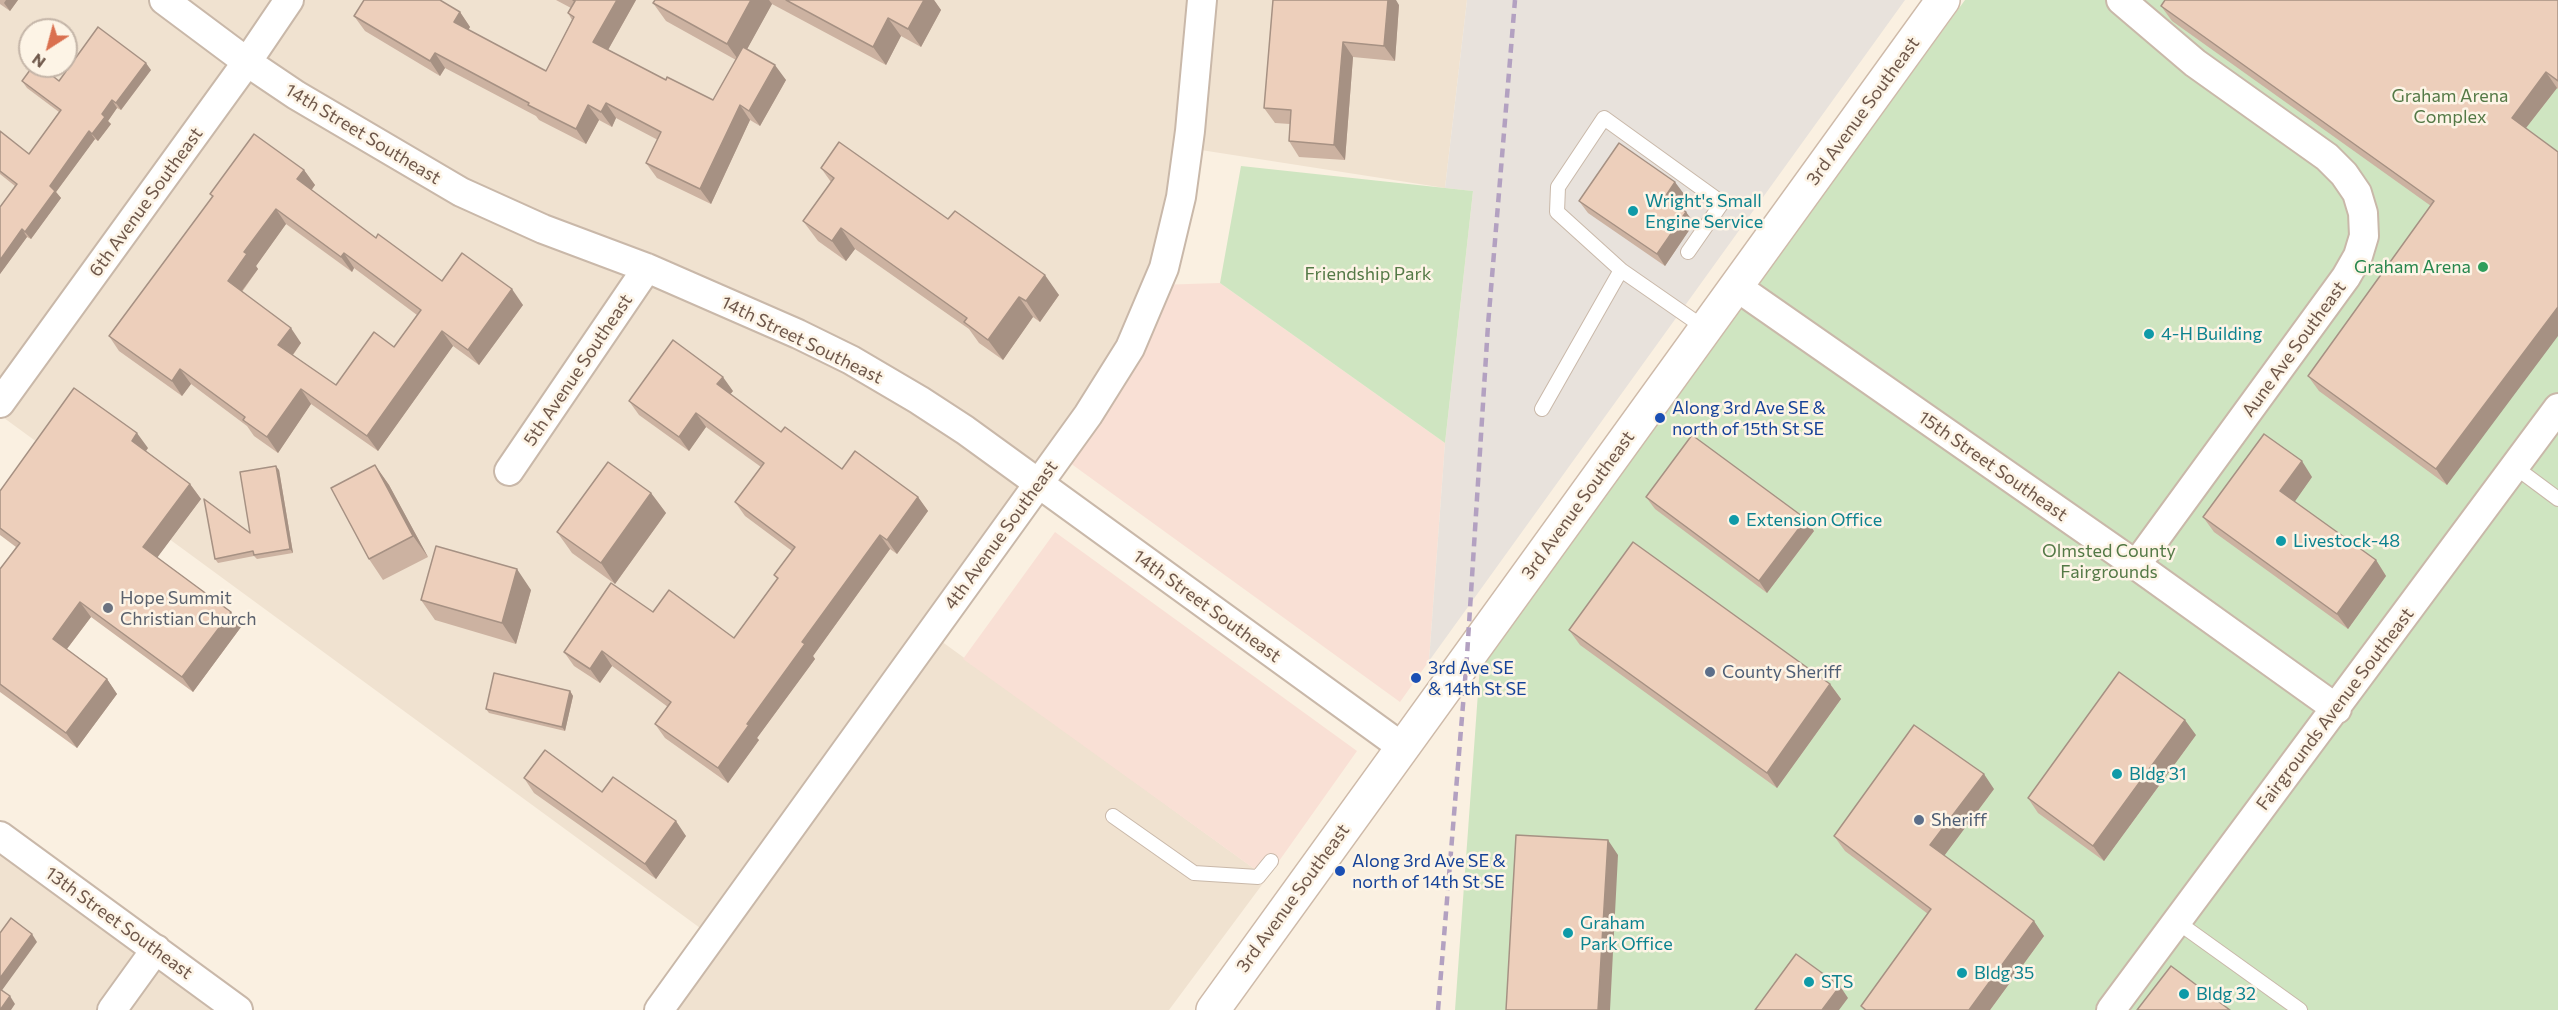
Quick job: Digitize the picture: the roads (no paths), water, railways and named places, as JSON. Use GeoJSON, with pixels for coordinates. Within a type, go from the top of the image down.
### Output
{"type":"FeatureCollection","features":[{"type":"Feature","properties":{"kind":"main road","name":"3rd Avenue Southeast"},"geometry":{"type":"LineString","coordinates":[[1213,1010],[1943,0]]}},
{"type":"Feature","properties":{"kind":"street","name":"14th Street Southeast"},"geometry":{"type":"LineString","coordinates":[[164,0],[247,63],[344,124],[461,192],[543,229],[647,268],[798,334],[850,360],[965,430],[1402,747]]}},
{"type":"Feature","properties":{"kind":"street","name":"6th Avenue Southeast"},"geometry":{"type":"LineString","coordinates":[[0,403],[247,63],[289,0]]}},
{"type":"Feature","properties":{"kind":"street","name":"4th Avenue Southeast"},"geometry":{"type":"LineString","coordinates":[[659,1010],[1114,375],[1147,311],[1164,268],[1185,178],[1202,0]]}},
{"type":"Feature","properties":{"kind":"street","name":"Aune Ave Southeast"},"geometry":{"type":"LineString","coordinates":[[2121,0],[2195,63],[2327,157],[2344,174],[2357,193],[2363,213],[2364,236],[2358,256],[2346,277],[2136,565]]}},
{"type":"Feature","properties":{"kind":"street","name":"5th Avenue Southeast"},"geometry":{"type":"LineString","coordinates":[[509,471],[647,268]]}},
{"type":"Feature","properties":{"kind":"street","name":"15th Street Southeast"},"geometry":{"type":"LineString","coordinates":[[1737,287],[2136,565],[2337,709]]}},
{"type":"Feature","properties":{"kind":"street","name":"Fairgrounds Avenue Southeast"},"geometry":{"type":"LineString","coordinates":[[2111,1010],[2337,709],[2558,408]]}},
{"type":"Feature","properties":{"kind":"street","name":"13th Street Southeast"},"geometry":{"type":"LineString","coordinates":[[0,836],[238,1010]]}},
{"type":"Feature","properties":{"kind":"street"},"geometry":{"type":"LineString","coordinates":[[112,1010],[156,949]]}},
{"type":"Feature","properties":{"kind":"lane"},"geometry":{"type":"LineString","coordinates":[[1688,252],[1722,203],[1604,118],[1558,187],[1557,212],[1621,270],[1706,329]]}},
{"type":"Feature","properties":{"kind":"lane"},"geometry":{"type":"LineString","coordinates":[[1542,409],[1621,270]]}},
{"type":"Feature","properties":{"kind":"lane"},"geometry":{"type":"LineString","coordinates":[[2515,467],[2558,498]]}},
{"type":"Feature","properties":{"kind":"lane"},"geometry":{"type":"LineString","coordinates":[[1113,816],[1194,873],[1258,877],[1271,861]]}},
{"type":"Feature","properties":{"kind":"lane"},"geometry":{"type":"LineString","coordinates":[[2176,921],[2300,1010]]}},
{"type":"Feature","properties":{"kind":"railway"},"geometry":{"type":"LineString","coordinates":[[1438,1010],[1467,656],[1488,325],[1515,0]]}},
{"type":"Feature","properties":{"kind":"place","name":"Wright's Small Engine Service"},"geometry":{"type":"Point","coordinates":[1633,211]}},
{"type":"Feature","properties":{"kind":"place","name":"Graham Arena"},"geometry":{"type":"Point","coordinates":[2483,267]}},
{"type":"Feature","properties":{"kind":"place","name":"4-H Building"},"geometry":{"type":"Point","coordinates":[2149,334]}},
{"type":"Feature","properties":{"kind":"place","name":"Along 3rd Ave SE & north of 15th St SE"},"geometry":{"type":"Point","coordinates":[1660,418]}},
{"type":"Feature","properties":{"kind":"place","name":"Extension Office"},"geometry":{"type":"Point","coordinates":[1734,520]}},
{"type":"Feature","properties":{"kind":"place","name":"Livestock-48"},"geometry":{"type":"Point","coordinates":[2281,541]}},
{"type":"Feature","properties":{"kind":"place","name":"Hope Summit Christian Church"},"geometry":{"type":"Point","coordinates":[108,608]}},
{"type":"Feature","properties":{"kind":"place","name":"County Sheriff"},"geometry":{"type":"Point","coordinates":[1710,672]}},
{"type":"Feature","properties":{"kind":"place","name":"3rd Ave SE & 14th St SE"},"geometry":{"type":"Point","coordinates":[1416,678]}},
{"type":"Feature","properties":{"kind":"place","name":"Bldg 31"},"geometry":{"type":"Point","coordinates":[2117,774]}},
{"type":"Feature","properties":{"kind":"place","name":"Sheriff"},"geometry":{"type":"Point","coordinates":[1919,820]}},
{"type":"Feature","properties":{"kind":"place","name":"Along 3rd Ave SE & north of 14th St SE"},"geometry":{"type":"Point","coordinates":[1340,871]}},
{"type":"Feature","properties":{"kind":"place","name":"Graham Park Office"},"geometry":{"type":"Point","coordinates":[1568,933]}},
{"type":"Feature","properties":{"kind":"place","name":"Bldg 35"},"geometry":{"type":"Point","coordinates":[1962,973]}},
{"type":"Feature","properties":{"kind":"place","name":"STS"},"geometry":{"type":"Point","coordinates":[1809,982]}},
{"type":"Feature","properties":{"kind":"place","name":"Bldg 32"},"geometry":{"type":"Point","coordinates":[2184,994]}},
{"type":"Feature","properties":{"kind":"park label","name":"Graham Arena Complex"},"geometry":{"type":"Point","coordinates":[2450,106]}},
{"type":"Feature","properties":{"kind":"park label","name":"Friendship Park"},"geometry":{"type":"Point","coordinates":[1368,274]}},
{"type":"Feature","properties":{"kind":"park label","name":"Olmsted County Fairgrounds"},"geometry":{"type":"Point","coordinates":[2109,561]}}]}
